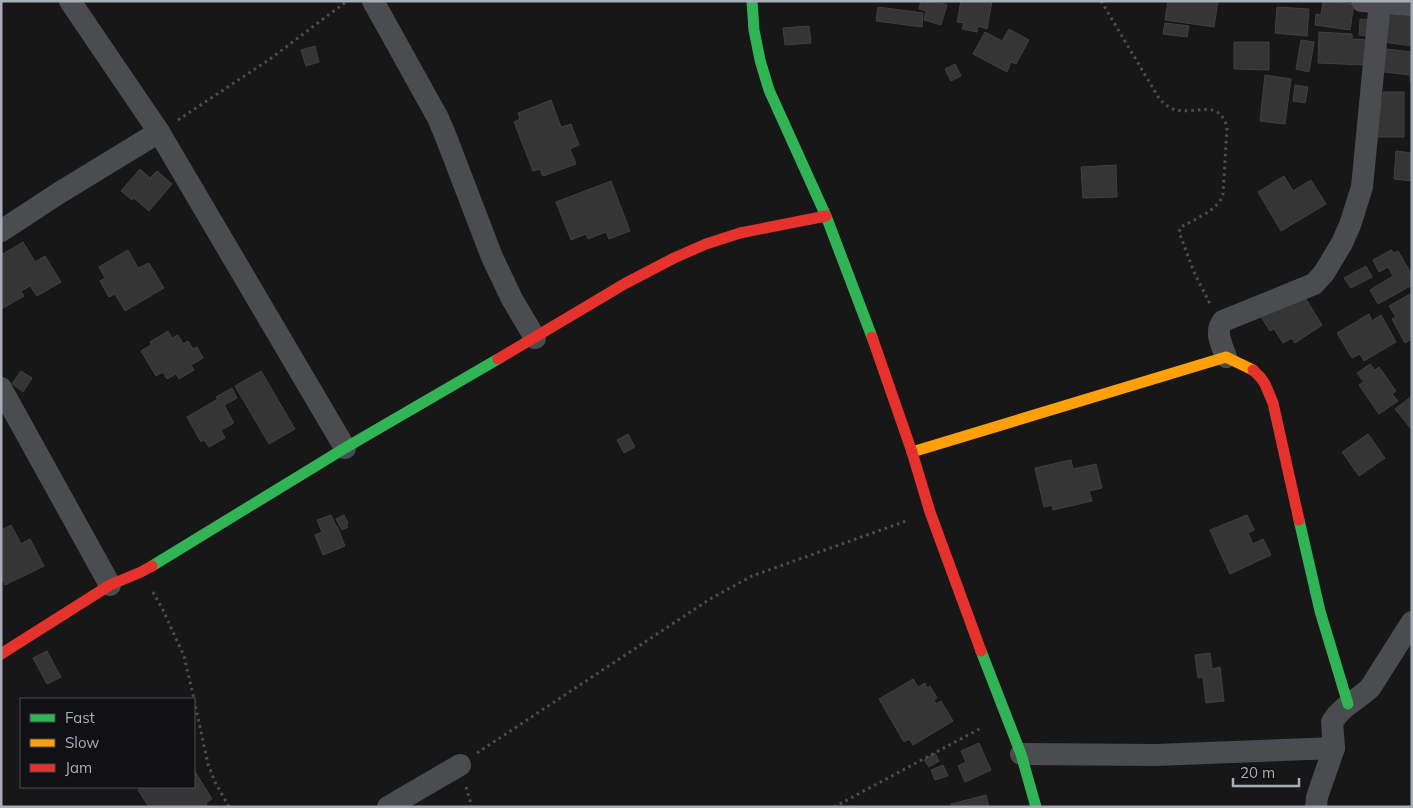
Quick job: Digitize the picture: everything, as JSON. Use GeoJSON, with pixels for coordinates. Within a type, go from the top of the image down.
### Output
{"type":"FeatureCollection","features":[{"type":"Feature","properties":{"kind":"street"},"geometry":{"type":"LineString","coordinates":[[70,1],[160,132],[346,448]]}},
{"type":"Feature","properties":{"kind":"street"},"geometry":{"type":"LineString","coordinates":[[373,1],[438,118],[492,257],[512,299],[535,338]]}},
{"type":"Feature","properties":{"kind":"street"},"geometry":{"type":"LineString","coordinates":[[752,1],[754,30],[769,90],[826,216],[865,318],[912,452],[930,512],[1021,754],[1036,807]]}},
{"type":"Feature","properties":{"kind":"street"},"geometry":{"type":"LineString","coordinates":[[1226,357],[1219,336],[1220,325],[1223,321],[1314,284],[1324,273],[1342,243],[1362,187],[1374,2],[1412,5]]}},
{"type":"Feature","properties":{"kind":"street"},"geometry":{"type":"LineString","coordinates":[[1,231],[59,193],[160,132]]}},
{"type":"Feature","properties":{"kind":"street"},"geometry":{"type":"LineString","coordinates":[[1,654],[110,585],[141,572],[346,448],[626,283],[706,244],[740,233],[826,216]]}},
{"type":"Feature","properties":{"kind":"street"},"geometry":{"type":"LineString","coordinates":[[912,452],[1226,357],[1250,368],[1268,386],[1273,403],[1320,611],[1348,704]]}},
{"type":"Feature","properties":{"kind":"street"},"geometry":{"type":"LineString","coordinates":[[1,388],[110,585]]}},
{"type":"Feature","properties":{"kind":"street"},"geometry":{"type":"LineString","coordinates":[[1316,807],[1317,797],[1334,748],[1332,722],[1348,704],[1370,688],[1412,622]]}},
{"type":"Feature","properties":{"kind":"street"},"geometry":{"type":"LineString","coordinates":[[1021,754],[1156,755],[1334,748]]}},
{"type":"Feature","properties":{"kind":"street"},"geometry":{"type":"LineString","coordinates":[[388,807],[460,765]]}},
{"type":"Feature","properties":{"kind":"path"},"geometry":{"type":"LineString","coordinates":[[160,132],[270,59],[348,1]]}},
{"type":"Feature","properties":{"kind":"path"},"geometry":{"type":"LineString","coordinates":[[1101,1],[1160,100],[1176,110],[1212,109],[1225,120],[1227,127],[1223,194],[1221,200],[1215,206],[1181,227],[1179,232],[1194,272],[1220,325]]}},
{"type":"Feature","properties":{"kind":"path"},"geometry":{"type":"LineString","coordinates":[[460,765],[710,599],[752,576],[930,512]]}},
{"type":"Feature","properties":{"kind":"path"},"geometry":{"type":"LineString","coordinates":[[141,572],[163,610],[184,656],[194,698]]}},
{"type":"Feature","properties":{"kind":"path"},"geometry":{"type":"LineString","coordinates":[[195,705],[208,764],[215,782],[229,807]]}},
{"type":"Feature","properties":{"kind":"path"},"geometry":{"type":"LineString","coordinates":[[834,807],[1005,715]]}},
{"type":"Feature","properties":{"kind":"building"},"geometry":{"type":"Polygon","coordinates":[[[921,1],[941,1],[941,3],[947,5],[941,25],[924,20],[926,11],[919,9],[921,1]]]}},
{"type":"Feature","properties":{"kind":"building"},"geometry":{"type":"Polygon","coordinates":[[[961,1],[992,1],[987,29],[978,26],[977,32],[962,29],[964,23],[957,22],[961,1]]]}},
{"type":"Feature","properties":{"kind":"building"},"geometry":{"type":"Polygon","coordinates":[[[1168,1],[1218,1],[1214,27],[1165,20],[1168,1]]]}},
{"type":"Feature","properties":{"kind":"building"},"geometry":{"type":"Polygon","coordinates":[[[1323,1],[1354,4],[1350,30],[1315,25],[1316,14],[1321,15],[1323,1]]]}},
{"type":"Feature","properties":{"kind":"building"},"geometry":{"type":"Polygon","coordinates":[[[878,7],[923,13],[922,27],[876,21],[878,7]]]}},
{"type":"Feature","properties":{"kind":"building"},"geometry":{"type":"Polygon","coordinates":[[[1277,7],[1309,9],[1307,36],[1275,33],[1277,7]]]}},
{"type":"Feature","properties":{"kind":"building"},"geometry":{"type":"Polygon","coordinates":[[[1387,11],[1412,15],[1412,46],[1383,42],[1387,11]]]}},
{"type":"Feature","properties":{"kind":"building"},"geometry":{"type":"Polygon","coordinates":[[[1360,19],[1371,20],[1369,36],[1359,35],[1360,19]]]}},
{"type":"Feature","properties":{"kind":"building"},"geometry":{"type":"Polygon","coordinates":[[[1165,23],[1189,26],[1187,37],[1163,34],[1165,23]]]}},
{"type":"Feature","properties":{"kind":"building"},"geometry":{"type":"Polygon","coordinates":[[[809,26],[811,43],[785,45],[783,28],[809,26]]]}},
{"type":"Feature","properties":{"kind":"building"},"geometry":{"type":"Polygon","coordinates":[[[1009,29],[1029,40],[1016,64],[1011,62],[1007,72],[973,54],[985,32],[1002,41],[1009,29]]]}},
{"type":"Feature","properties":{"kind":"building"},"geometry":{"type":"Polygon","coordinates":[[[1319,32],[1352,34],[1352,39],[1367,40],[1366,65],[1318,63],[1319,32]]]}},
{"type":"Feature","properties":{"kind":"building"},"geometry":{"type":"Polygon","coordinates":[[[1301,40],[1314,42],[1309,72],[1296,69],[1301,40]]]}},
{"type":"Feature","properties":{"kind":"building"},"geometry":{"type":"Polygon","coordinates":[[[1234,42],[1269,42],[1269,70],[1234,69],[1234,42]]]}},
{"type":"Feature","properties":{"kind":"building"},"geometry":{"type":"Polygon","coordinates":[[[315,46],[319,62],[306,66],[301,50],[315,46]]]}},
{"type":"Feature","properties":{"kind":"building"},"geometry":{"type":"Polygon","coordinates":[[[1378,48],[1412,52],[1412,82],[1410,82],[1410,75],[1376,71],[1378,48]]]}},
{"type":"Feature","properties":{"kind":"building"},"geometry":{"type":"Polygon","coordinates":[[[955,64],[961,76],[951,81],[945,69],[955,64]]]}},
{"type":"Feature","properties":{"kind":"building"},"geometry":{"type":"Polygon","coordinates":[[[1265,75],[1291,79],[1285,124],[1260,121],[1265,75]]]}},
{"type":"Feature","properties":{"kind":"building"},"geometry":{"type":"Polygon","coordinates":[[[1295,85],[1308,87],[1305,103],[1293,101],[1295,85]]]}},
{"type":"Feature","properties":{"kind":"building"},"geometry":{"type":"Polygon","coordinates":[[[1383,92],[1404,92],[1404,137],[1375,137],[1375,98],[1383,98],[1383,92]]]}},
{"type":"Feature","properties":{"kind":"building"},"geometry":{"type":"Polygon","coordinates":[[[551,100],[561,127],[571,124],[579,145],[570,149],[576,164],[543,176],[540,169],[533,171],[514,122],[520,119],[518,113],[551,100]]]}},
{"type":"Feature","properties":{"kind":"building"},"geometry":{"type":"Polygon","coordinates":[[[1396,151],[1412,153],[1412,181],[1394,179],[1396,151]]]}},
{"type":"Feature","properties":{"kind":"building"},"geometry":{"type":"Polygon","coordinates":[[[1116,165],[1117,197],[1083,198],[1081,167],[1116,165]]]}},
{"type":"Feature","properties":{"kind":"building"},"geometry":{"type":"Polygon","coordinates":[[[140,169],[150,178],[157,171],[172,184],[149,211],[134,198],[132,200],[121,191],[140,169]]]}},
{"type":"Feature","properties":{"kind":"building"},"geometry":{"type":"Polygon","coordinates":[[[1284,176],[1293,191],[1311,180],[1326,204],[1281,231],[1258,192],[1284,176]]]}},
{"type":"Feature","properties":{"kind":"building"},"geometry":{"type":"Polygon","coordinates":[[[611,181],[630,231],[609,239],[606,232],[588,239],[586,234],[571,240],[556,202],[611,181]]]}},
{"type":"Feature","properties":{"kind":"building"},"geometry":{"type":"Polygon","coordinates":[[[23,242],[35,262],[45,256],[61,282],[37,296],[30,286],[21,291],[24,296],[1,309],[1,255],[23,242]]]}},
{"type":"Feature","properties":{"kind":"building"},"geometry":{"type":"Polygon","coordinates":[[[128,250],[138,268],[149,263],[164,288],[125,311],[115,294],[109,297],[100,281],[105,278],[99,267],[128,250]]]}},
{"type":"Feature","properties":{"kind":"building"},"geometry":{"type":"Polygon","coordinates":[[[1391,250],[1394,253],[1398,251],[1412,275],[1412,285],[1378,304],[1370,290],[1393,276],[1388,267],[1379,272],[1373,260],[1391,250]]]}},
{"type":"Feature","properties":{"kind":"building"},"geometry":{"type":"Polygon","coordinates":[[[1366,266],[1372,277],[1351,288],[1344,278],[1366,266]]]}},
{"type":"Feature","properties":{"kind":"building"},"geometry":{"type":"Polygon","coordinates":[[[1412,293],[1412,339],[1405,343],[1392,319],[1396,317],[1389,306],[1412,293]]]}},
{"type":"Feature","properties":{"kind":"building"},"geometry":{"type":"Polygon","coordinates":[[[1304,296],[1322,325],[1295,343],[1292,338],[1283,343],[1274,329],[1270,331],[1260,315],[1278,304],[1281,310],[1304,296]]]}},
{"type":"Feature","properties":{"kind":"building"},"geometry":{"type":"Polygon","coordinates":[[[1369,314],[1372,321],[1381,315],[1396,342],[1364,361],[1360,354],[1352,358],[1337,333],[1369,314]]]}},
{"type":"Feature","properties":{"kind":"building"},"geometry":{"type":"Polygon","coordinates":[[[168,331],[172,338],[178,335],[183,344],[188,341],[193,349],[197,347],[203,358],[191,365],[194,370],[179,379],[176,374],[167,379],[163,372],[156,376],[141,351],[151,345],[150,342],[168,331]]]}},
{"type":"Feature","properties":{"kind":"building"},"geometry":{"type":"Polygon","coordinates":[[[1370,364],[1375,370],[1379,367],[1396,391],[1392,394],[1398,401],[1379,414],[1359,385],[1364,382],[1357,373],[1370,364]]]}},
{"type":"Feature","properties":{"kind":"building"},"geometry":{"type":"Polygon","coordinates":[[[21,371],[32,378],[23,392],[12,384],[21,371]]]}},
{"type":"Feature","properties":{"kind":"building"},"geometry":{"type":"Polygon","coordinates":[[[261,371],[295,429],[269,444],[235,386],[261,371]]]}},
{"type":"Feature","properties":{"kind":"building"},"geometry":{"type":"Polygon","coordinates":[[[232,388],[237,398],[224,405],[234,423],[221,430],[225,438],[209,447],[204,440],[201,442],[187,417],[218,399],[216,397],[232,388]]]}},
{"type":"Feature","properties":{"kind":"building"},"geometry":{"type":"Polygon","coordinates":[[[1412,396],[1412,430],[1395,409],[1412,396]]]}},
{"type":"Feature","properties":{"kind":"building"},"geometry":{"type":"Polygon","coordinates":[[[628,434],[635,447],[624,453],[617,440],[628,434]]]}},
{"type":"Feature","properties":{"kind":"building"},"geometry":{"type":"Polygon","coordinates":[[[1368,434],[1385,458],[1359,476],[1342,452],[1368,434]]]}},
{"type":"Feature","properties":{"kind":"building"},"geometry":{"type":"Polygon","coordinates":[[[1071,460],[1073,469],[1096,464],[1102,488],[1089,491],[1092,501],[1053,510],[1052,505],[1044,507],[1035,468],[1071,460]]]}},
{"type":"Feature","properties":{"kind":"building"},"geometry":{"type":"Polygon","coordinates":[[[331,515],[345,546],[323,555],[315,535],[322,532],[317,520],[331,515]]]}},
{"type":"Feature","properties":{"kind":"building"},"geometry":{"type":"Polygon","coordinates":[[[344,515],[348,527],[342,530],[336,519],[344,515]]]}},
{"type":"Feature","properties":{"kind":"building"},"geometry":{"type":"Polygon","coordinates":[[[1247,515],[1254,530],[1248,533],[1253,544],[1263,539],[1271,555],[1230,574],[1210,530],[1247,515]]]}},
{"type":"Feature","properties":{"kind":"building"},"geometry":{"type":"Polygon","coordinates":[[[11,525],[21,544],[30,539],[44,566],[5,585],[1,577],[1,530],[11,525]]]}},
{"type":"Feature","properties":{"kind":"building"},"geometry":{"type":"Polygon","coordinates":[[[47,651],[61,677],[47,684],[33,658],[47,651]]]}},
{"type":"Feature","properties":{"kind":"building"},"geometry":{"type":"Polygon","coordinates":[[[1210,653],[1212,669],[1220,667],[1224,701],[1206,703],[1203,677],[1198,678],[1195,655],[1210,653]]]}},
{"type":"Feature","properties":{"kind":"building"},"geometry":{"type":"Polygon","coordinates":[[[913,679],[918,687],[925,683],[927,688],[930,686],[937,698],[934,700],[936,704],[941,701],[953,721],[913,745],[909,739],[904,742],[879,699],[913,679]]]}},
{"type":"Feature","properties":{"kind":"building"},"geometry":{"type":"Polygon","coordinates":[[[979,743],[991,770],[965,782],[958,766],[966,762],[961,751],[979,743]]]}},
{"type":"Feature","properties":{"kind":"building"},"geometry":{"type":"Polygon","coordinates":[[[935,753],[939,761],[929,767],[924,760],[935,753]]]}},
{"type":"Feature","properties":{"kind":"building"},"geometry":{"type":"Polygon","coordinates":[[[943,765],[948,776],[935,780],[931,770],[943,765]]]}},
{"type":"Feature","properties":{"kind":"building"},"geometry":{"type":"Polygon","coordinates":[[[195,772],[212,799],[206,803],[208,807],[149,807],[138,790],[141,788],[195,788],[195,772]]]}},
{"type":"Feature","properties":{"kind":"building"},"geometry":{"type":"Polygon","coordinates":[[[986,795],[989,807],[952,807],[951,804],[986,795]]]}},
{"type":"Feature","properties":{"kind":"traffic: fast"},"geometry":{"type":"LineString","coordinates":[[752,1],[754,30],[769,90],[826,216],[872,337]]}},
{"type":"Feature","properties":{"kind":"traffic: fast"},"geometry":{"type":"LineString","coordinates":[[152,566],[345,448],[498,359]]}},
{"type":"Feature","properties":{"kind":"traffic: fast"},"geometry":{"type":"LineString","coordinates":[[1299,520],[1320,611],[1348,704]]}},
{"type":"Feature","properties":{"kind":"traffic: fast"},"geometry":{"type":"LineString","coordinates":[[981,651],[1021,754],[1036,807]]}},
{"type":"Feature","properties":{"kind":"traffic: slow"},"geometry":{"type":"LineString","coordinates":[[912,452],[1226,357],[1253,370]]}},
{"type":"Feature","properties":{"kind":"traffic: jam"},"geometry":{"type":"LineString","coordinates":[[498,359],[626,283],[706,244],[740,233],[826,216]]}},
{"type":"Feature","properties":{"kind":"traffic: jam"},"geometry":{"type":"LineString","coordinates":[[872,337],[912,452],[930,512],[981,651]]}},
{"type":"Feature","properties":{"kind":"traffic: jam"},"geometry":{"type":"LineString","coordinates":[[1253,370],[1265,384],[1273,403],[1299,520]]}},
{"type":"Feature","properties":{"kind":"traffic: jam"},"geometry":{"type":"LineString","coordinates":[[1,654],[110,585],[152,566]]}}]}
